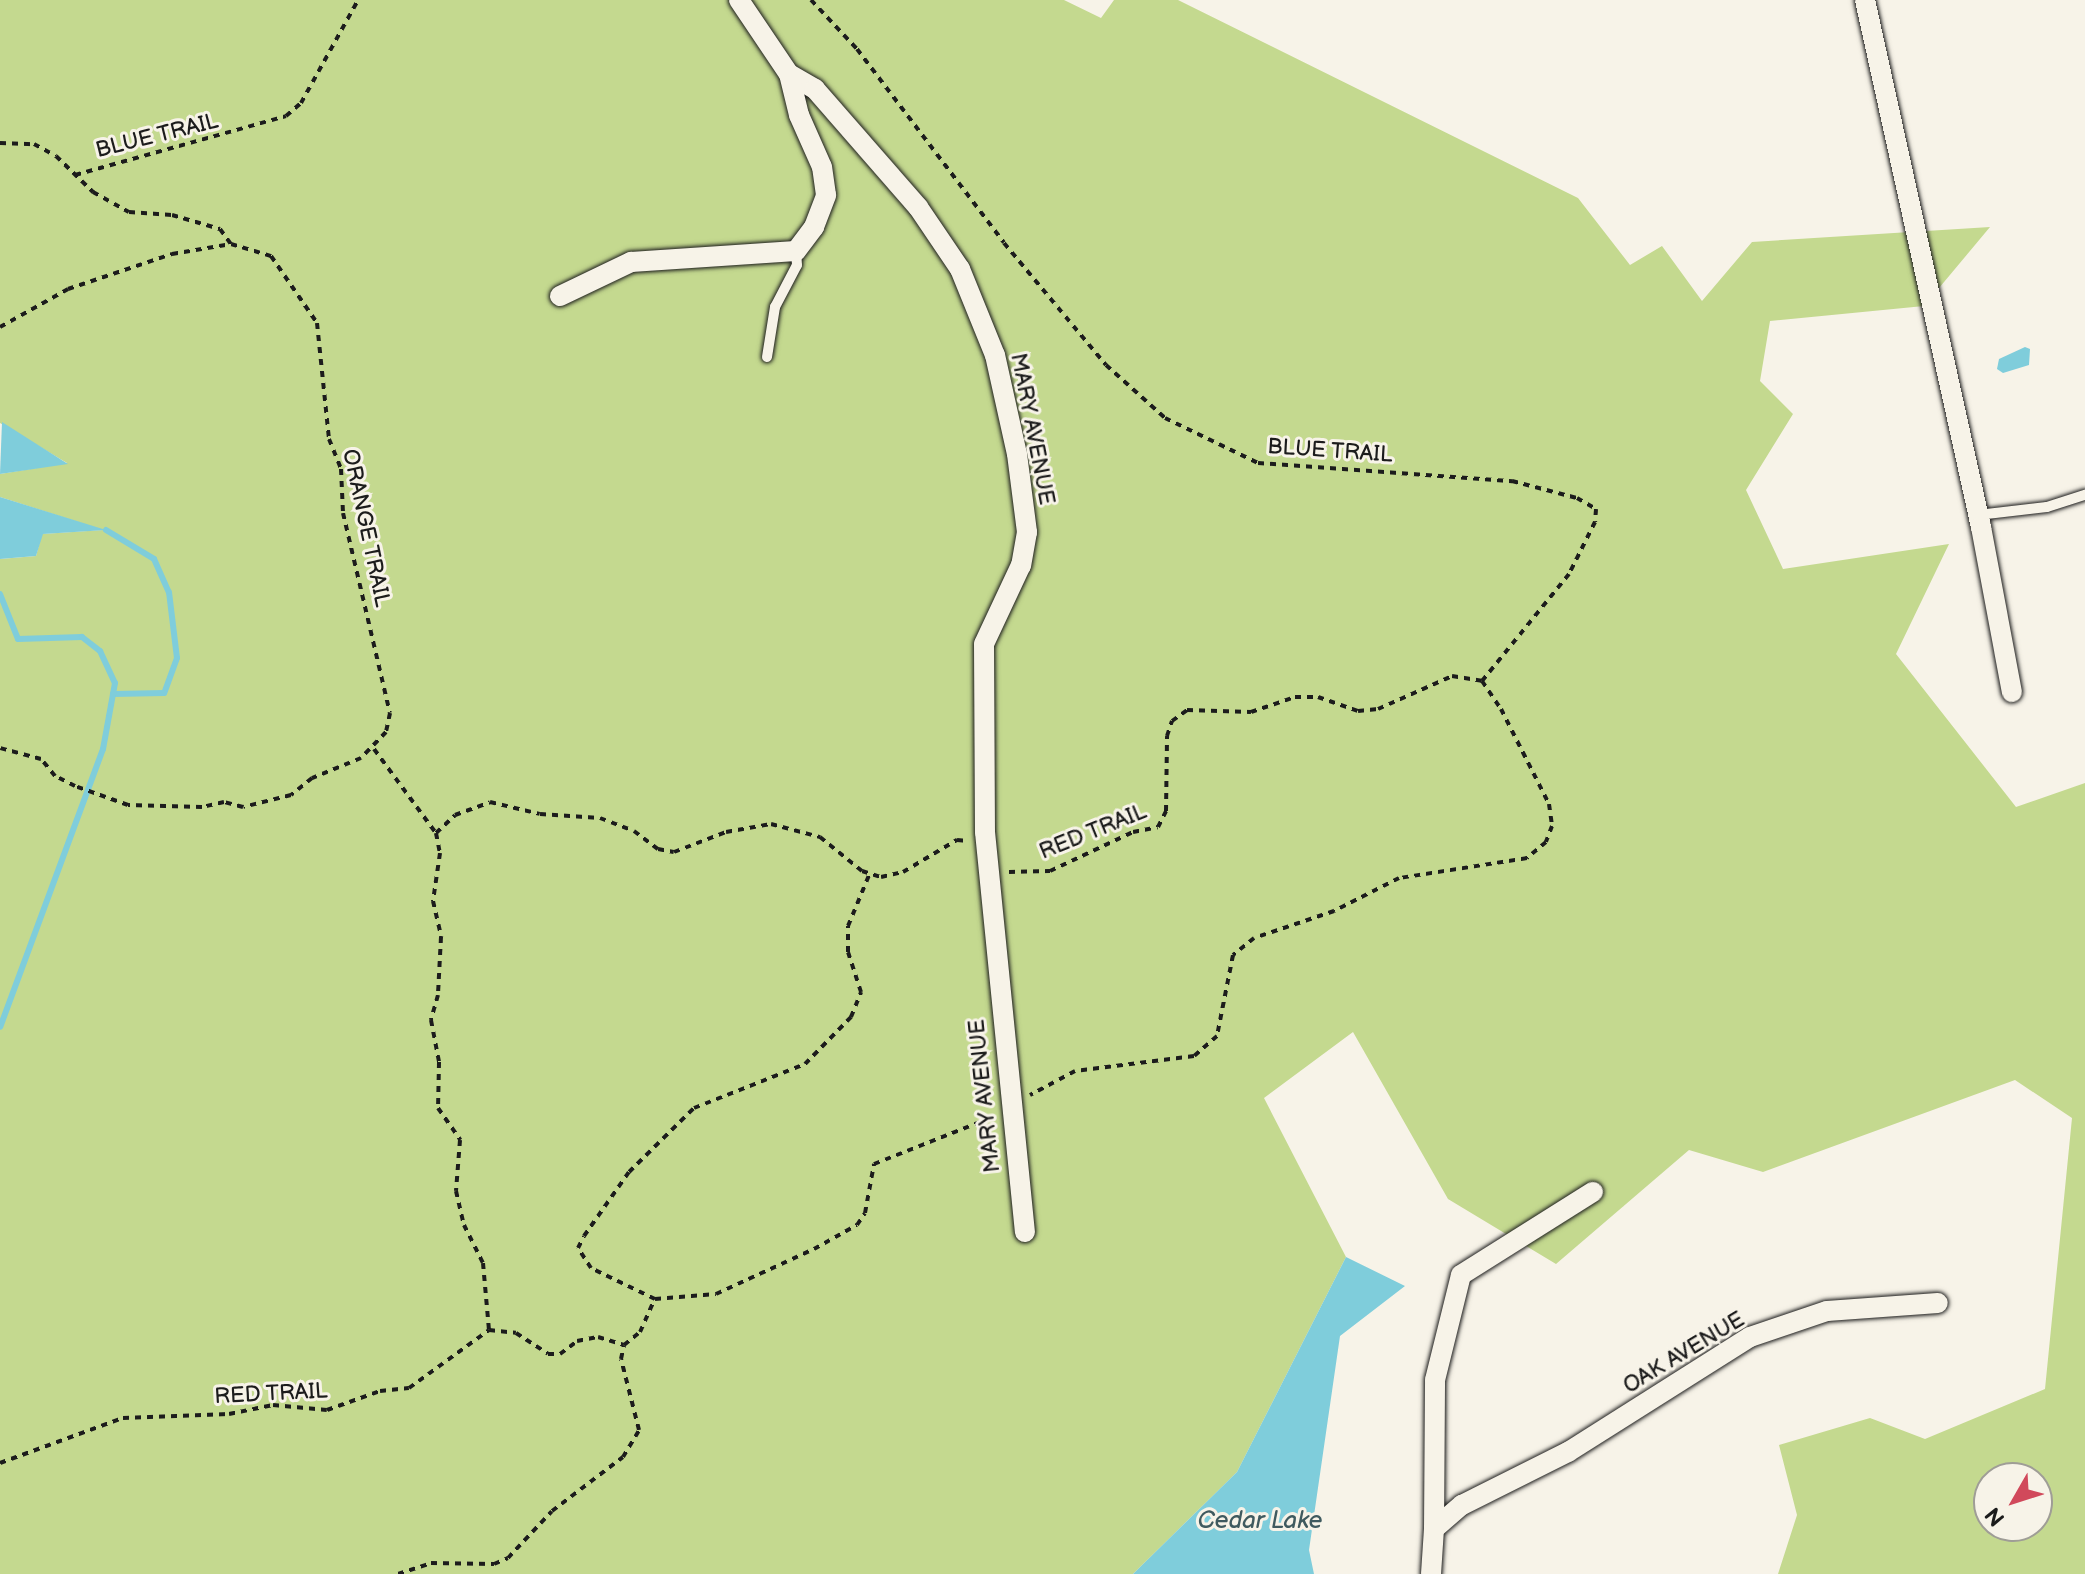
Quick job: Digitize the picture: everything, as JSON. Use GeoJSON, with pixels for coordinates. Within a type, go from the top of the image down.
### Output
{"type":"FeatureCollection","features":[{"type":"Feature","properties":{"kind":"street","name":"MARY AVENUE"},"geometry":{"type":"LineString","coordinates":[[739,0],[789,74],[815,89],[918,207],[960,269],[995,355],[1017,454],[1027,532],[1021,565],[984,644],[986,852],[1025,1232]]}},
{"type":"Feature","properties":{"kind":"street"},"geometry":{"type":"LineString","coordinates":[[1865,0],[1978,515],[2012,692]]}},
{"type":"Feature","properties":{"kind":"street"},"geometry":{"type":"LineString","coordinates":[[560,296],[631,262],[796,251],[826,195],[822,167],[799,115],[789,74]]}},
{"type":"Feature","properties":{"kind":"street"},"geometry":{"type":"LineString","coordinates":[[1431,1574],[1435,1380],[1461,1275],[1593,1192]]}},
{"type":"Feature","properties":{"kind":"street","name":"OAK AVENUE"},"geometry":{"type":"LineString","coordinates":[[1434,1529],[1462,1505],[1559,1457],[1750,1337],[1827,1311],[1938,1303]]}},
{"type":"Feature","properties":{"kind":"lane"},"geometry":{"type":"LineString","coordinates":[[767,357],[775,307],[797,265],[796,251]]}},
{"type":"Feature","properties":{"kind":"lane"},"geometry":{"type":"LineString","coordinates":[[1978,515],[2047,507],[2085,495]]}},
{"type":"Feature","properties":{"kind":"path","name":"BLUE TRAIL"},"geometry":{"type":"LineString","coordinates":[[75,175],[286,116],[301,103],[358,0]]}},
{"type":"Feature","properties":{"kind":"path","name":"BLUE TRAIL"},"geometry":{"type":"LineString","coordinates":[[811,0],[857,49],[1004,243],[1106,365],[1165,418],[1258,463],[1512,481],[1596,509],[1595,522],[1569,574],[1482,681]]}},
{"type":"Feature","properties":{"kind":"path"},"geometry":{"type":"LineString","coordinates":[[0,143],[34,144],[75,175]]}},
{"type":"Feature","properties":{"kind":"path","name":"BLUE TRAIL"},"geometry":{"type":"LineString","coordinates":[[75,175],[129,212],[172,215],[220,229],[231,244]]}},
{"type":"Feature","properties":{"kind":"path","name":"ORANGE TRAIL"},"geometry":{"type":"LineString","coordinates":[[0,327],[68,289],[172,254],[231,244],[271,256],[317,323],[343,513],[389,694],[386,732],[374,748]]}},
{"type":"Feature","properties":{"kind":"path","name":"RED TRAIL"},"geometry":{"type":"LineString","coordinates":[[870,873],[903,872],[957,840],[986,852],[1008,872],[1026,874],[1050,871],[1133,832],[1158,827],[1166,811],[1167,736],[1172,721],[1187,710],[1251,712],[1295,697],[1318,697],[1358,711],[1378,709],[1452,676],[1482,681]]}},
{"type":"Feature","properties":{"kind":"path"},"geometry":{"type":"LineString","coordinates":[[436,833],[464,810],[490,802],[540,814],[600,818],[634,831],[658,849],[674,852],[726,832],[771,824],[820,837],[870,873],[848,926],[848,952],[861,992],[851,1017],[805,1064],[694,1108],[629,1172],[578,1248],[591,1268],[655,1299],[716,1294],[814,1249],[857,1225],[865,1213],[874,1164],[983,1124],[1010,1105],[1075,1071],[1171,1061],[1210,1047],[1217,1036],[1233,955],[1254,938],[1334,911],[1399,878],[1527,858],[1546,842],[1552,826],[1549,804],[1520,742],[1482,681]]}},
{"type":"Feature","properties":{"kind":"path"},"geometry":{"type":"LineString","coordinates":[[0,748],[41,759],[55,776],[128,805],[268,804],[374,748],[436,833],[440,874],[433,901],[441,937],[431,1020],[439,1062],[438,1108],[460,1140],[456,1191],[464,1225],[483,1263],[489,1330],[516,1333],[548,1354],[560,1354],[577,1341],[598,1337],[624,1345]]}},
{"type":"Feature","properties":{"kind":"path"},"geometry":{"type":"LineString","coordinates":[[398,1574],[431,1563],[494,1564],[508,1558],[552,1511],[623,1457],[639,1430],[621,1359],[624,1345],[640,1332],[655,1299]]}},
{"type":"Feature","properties":{"kind":"path","name":"RED TRAIL"},"geometry":{"type":"LineString","coordinates":[[0,1463],[123,1418],[229,1414],[273,1405],[327,1410],[380,1391],[409,1388],[489,1330]]}},
{"type":"Feature","properties":{"kind":"green space"},"geometry":{"type":"Polygon","coordinates":[[[0,0],[1064,0],[1101,18],[1114,0],[1178,0],[1578,198],[1630,265],[1662,246],[1702,301],[1752,242],[1990,227],[1924,306],[1770,321],[1760,381],[1793,414],[1746,490],[1783,569],[1949,544],[1896,654],[2016,807],[2085,783],[2085,1574],[1778,1574],[1797,1515],[1779,1445],[1870,1418],[1925,1439],[2045,1389],[2072,1118],[2015,1080],[1763,1172],[1689,1150],[1556,1264],[1448,1199],[1353,1032],[1264,1098],[1346,1257],[1237,1472],[1133,1574],[0,1574],[0,559],[36,556],[42,534],[103,530],[0,497],[0,474],[67,463],[0,423],[0,0]]]}},
{"type":"Feature","properties":{"kind":"water"},"geometry":{"type":"Polygon","coordinates":[[[2025,347],[2030,349],[2029,365],[2003,373],[1997,369],[1999,359],[2025,347]]]}},
{"type":"Feature","properties":{"kind":"water"},"geometry":{"type":"Polygon","coordinates":[[[2,422],[68,464],[0,474],[2,422]]]}},
{"type":"Feature","properties":{"kind":"water"},"geometry":{"type":"Polygon","coordinates":[[[0,497],[106,530],[43,534],[36,556],[0,559],[0,497]]]}},
{"type":"Feature","properties":{"kind":"water","name":"Cedar Lake"},"geometry":{"type":"Polygon","coordinates":[[[1346,1257],[1405,1286],[1340,1336],[1309,1550],[1314,1574],[1133,1574],[1237,1472],[1346,1257]]]}},
{"type":"Feature","properties":{"kind":"waterway"},"geometry":{"type":"LineString","coordinates":[[106,530],[154,559],[169,592],[177,658],[164,693],[113,694]]}},
{"type":"Feature","properties":{"kind":"waterway"},"geometry":{"type":"LineString","coordinates":[[0,594],[18,639],[82,637],[100,651],[115,683],[103,749],[0,1027]]}}]}
